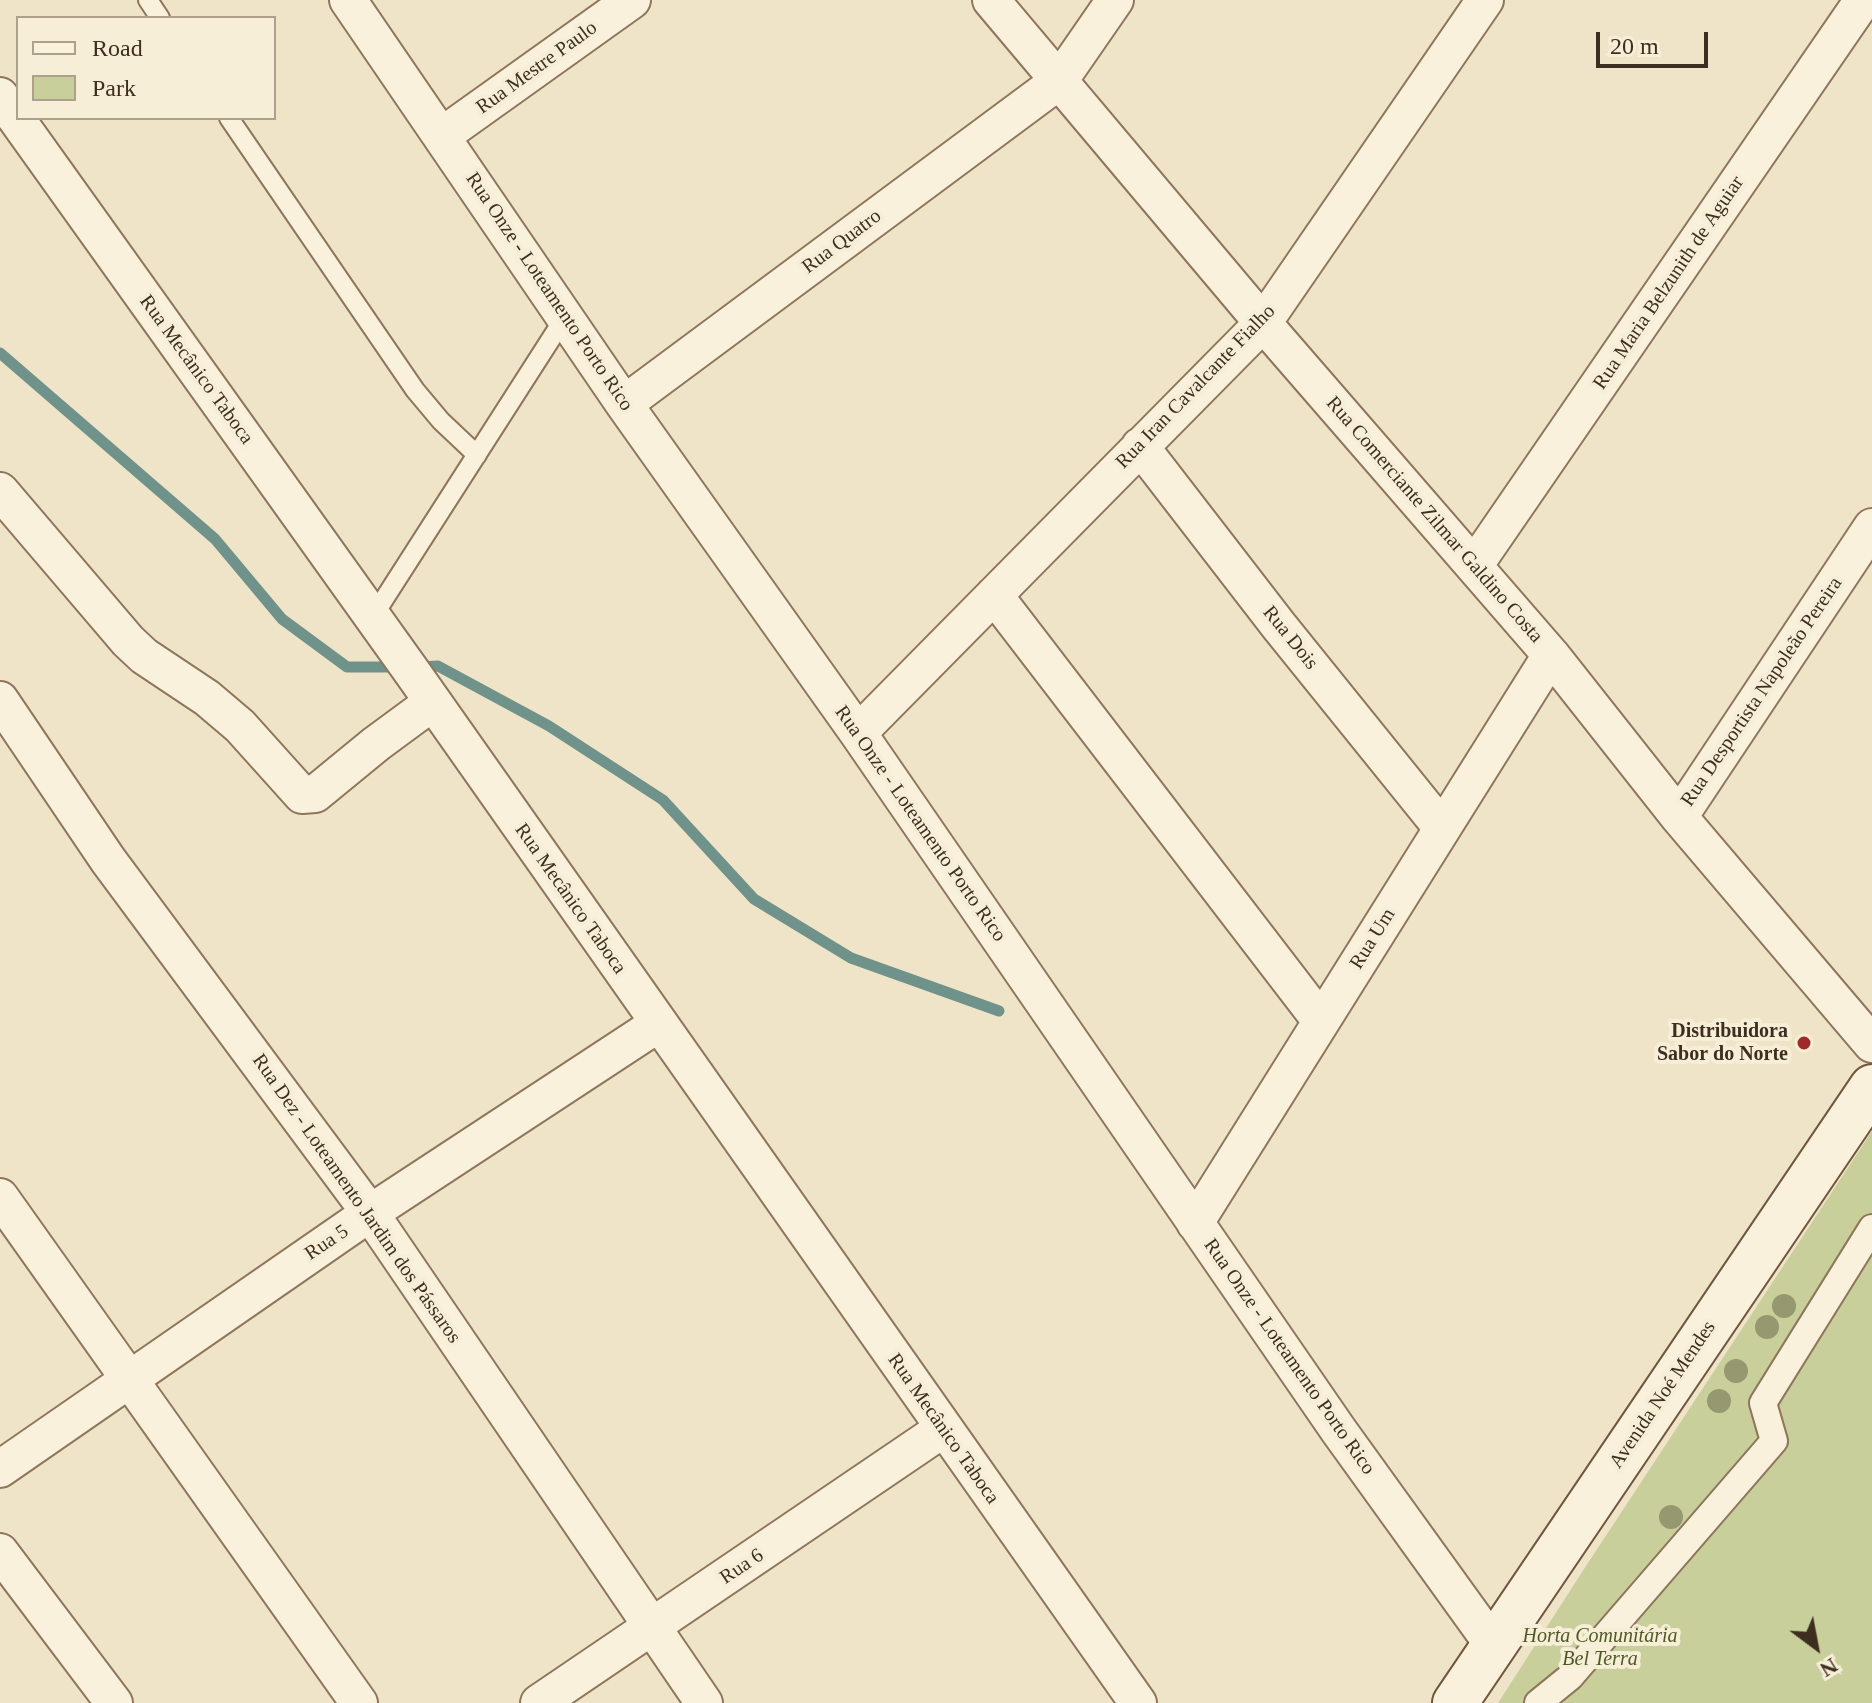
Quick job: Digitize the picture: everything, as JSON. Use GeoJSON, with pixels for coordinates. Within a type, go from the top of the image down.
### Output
{"type":"FeatureCollection","features":[{"type":"Feature","properties":{"kind":"main road","name":"Avenida Noé Mendes"},"geometry":{"type":"LineString","coordinates":[[1455,1703],[1872,1087]]}},
{"type":"Feature","properties":{"kind":"street","name":"Rua Onze - Loteamento Porto Rico"},"geometry":{"type":"LineString","coordinates":[[348,0],[624,404],[858,733],[1339,1431],[1494,1646]]}},
{"type":"Feature","properties":{"kind":"street","name":"Rua Mestre Paulo"},"geometry":{"type":"LineString","coordinates":[[443,135],[632,0]]}},
{"type":"Feature","properties":{"kind":"street","name":"Rua Comerciante Zilmar Galdino Costa"},"geometry":{"type":"LineString","coordinates":[[991,0],[1263,323],[1551,655],[1679,817],[1872,1044]]}},
{"type":"Feature","properties":{"kind":"street","name":"Rua Quatro"},"geometry":{"type":"LineString","coordinates":[[624,404],[1059,81],[1115,0]]}},
{"type":"Feature","properties":{"kind":"street","name":"Rua Iran Cavalcante Fialho"},"geometry":{"type":"LineString","coordinates":[[858,733],[1263,323],[1485,0]]}},
{"type":"Feature","properties":{"kind":"street","name":"Rua Maria Belzunith de Aguiar"},"geometry":{"type":"LineString","coordinates":[[1474,566],[1863,0]]}},
{"type":"Feature","properties":{"kind":"street","name":"Rua Mecânico Taboca"},"geometry":{"type":"LineString","coordinates":[[0,96],[16,118]]}},
{"type":"Feature","properties":{"kind":"street","name":"Rua Mecânico Taboca"},"geometry":{"type":"LineString","coordinates":[[17,120],[433,702],[1138,1703]]}},
{"type":"Feature","properties":{"kind":"street","name":"Rua Dois"},"geometry":{"type":"LineString","coordinates":[[1140,446],[1279,626],[1442,828]]}},
{"type":"Feature","properties":{"kind":"street"},"geometry":{"type":"LineString","coordinates":[[0,491],[128,641],[240,726],[302,795],[315,794],[433,702]]}},
{"type":"Feature","properties":{"kind":"street","name":"Rua Desportista Napoleão Pereira"},"geometry":{"type":"LineString","coordinates":[[1679,817],[1872,527]]}},
{"type":"Feature","properties":{"kind":"street"},"geometry":{"type":"LineString","coordinates":[[994,595],[1321,1021]]}},
{"type":"Feature","properties":{"kind":"street","name":"Rua Um"},"geometry":{"type":"LineString","coordinates":[[1195,1223],[1551,655]]}},
{"type":"Feature","properties":{"kind":"street","name":"Rua Dez - Loteamento Jardim dos Pássaros"},"geometry":{"type":"LineString","coordinates":[[0,700],[108,860],[370,1213],[704,1703]]}},
{"type":"Feature","properties":{"kind":"street","name":"Rua 5"},"geometry":{"type":"LineString","coordinates":[[0,1469],[370,1213],[658,1024]]}},
{"type":"Feature","properties":{"kind":"street"},"geometry":{"type":"LineString","coordinates":[[0,1197],[359,1703]]}},
{"type":"Feature","properties":{"kind":"street"},"geometry":{"type":"LineString","coordinates":[[1538,1703],[1570,1677],[1774,1441],[1763,1403],[1872,1228]]}},
{"type":"Feature","properties":{"kind":"street","name":"Rua 6"},"geometry":{"type":"LineString","coordinates":[[539,1703],[943,1429]]}},
{"type":"Feature","properties":{"kind":"street"},"geometry":{"type":"LineString","coordinates":[[0,1552],[114,1703]]}},
{"type":"Feature","properties":{"kind":"lane"},"geometry":{"type":"LineString","coordinates":[[230,120],[415,390],[441,421],[477,455]]}},
{"type":"Feature","properties":{"kind":"lane"},"geometry":{"type":"LineString","coordinates":[[372,618],[565,317]]}},
{"type":"Feature","properties":{"kind":"green space","name":"Horta Comunitária Bel Terra"},"geometry":{"type":"Polygon","coordinates":[[[1872,1131],[1872,1703],[1498,1703],[1584,1569],[1872,1131]]]}},
{"type":"Feature","properties":{"kind":"waterway"},"geometry":{"type":"LineString","coordinates":[[0,353],[215,539],[282,619],[347,667],[400,667]]}},
{"type":"Feature","properties":{"kind":"waterway"},"geometry":{"type":"LineString","coordinates":[[418,667],[438,666],[549,726],[663,800],[754,899],[851,958],[999,1011]]}},
{"type":"Feature","properties":{"kind":"place","name":"Distribuidora Sabor do Norte"},"geometry":{"type":"Point","coordinates":[1804,1043]}}]}
